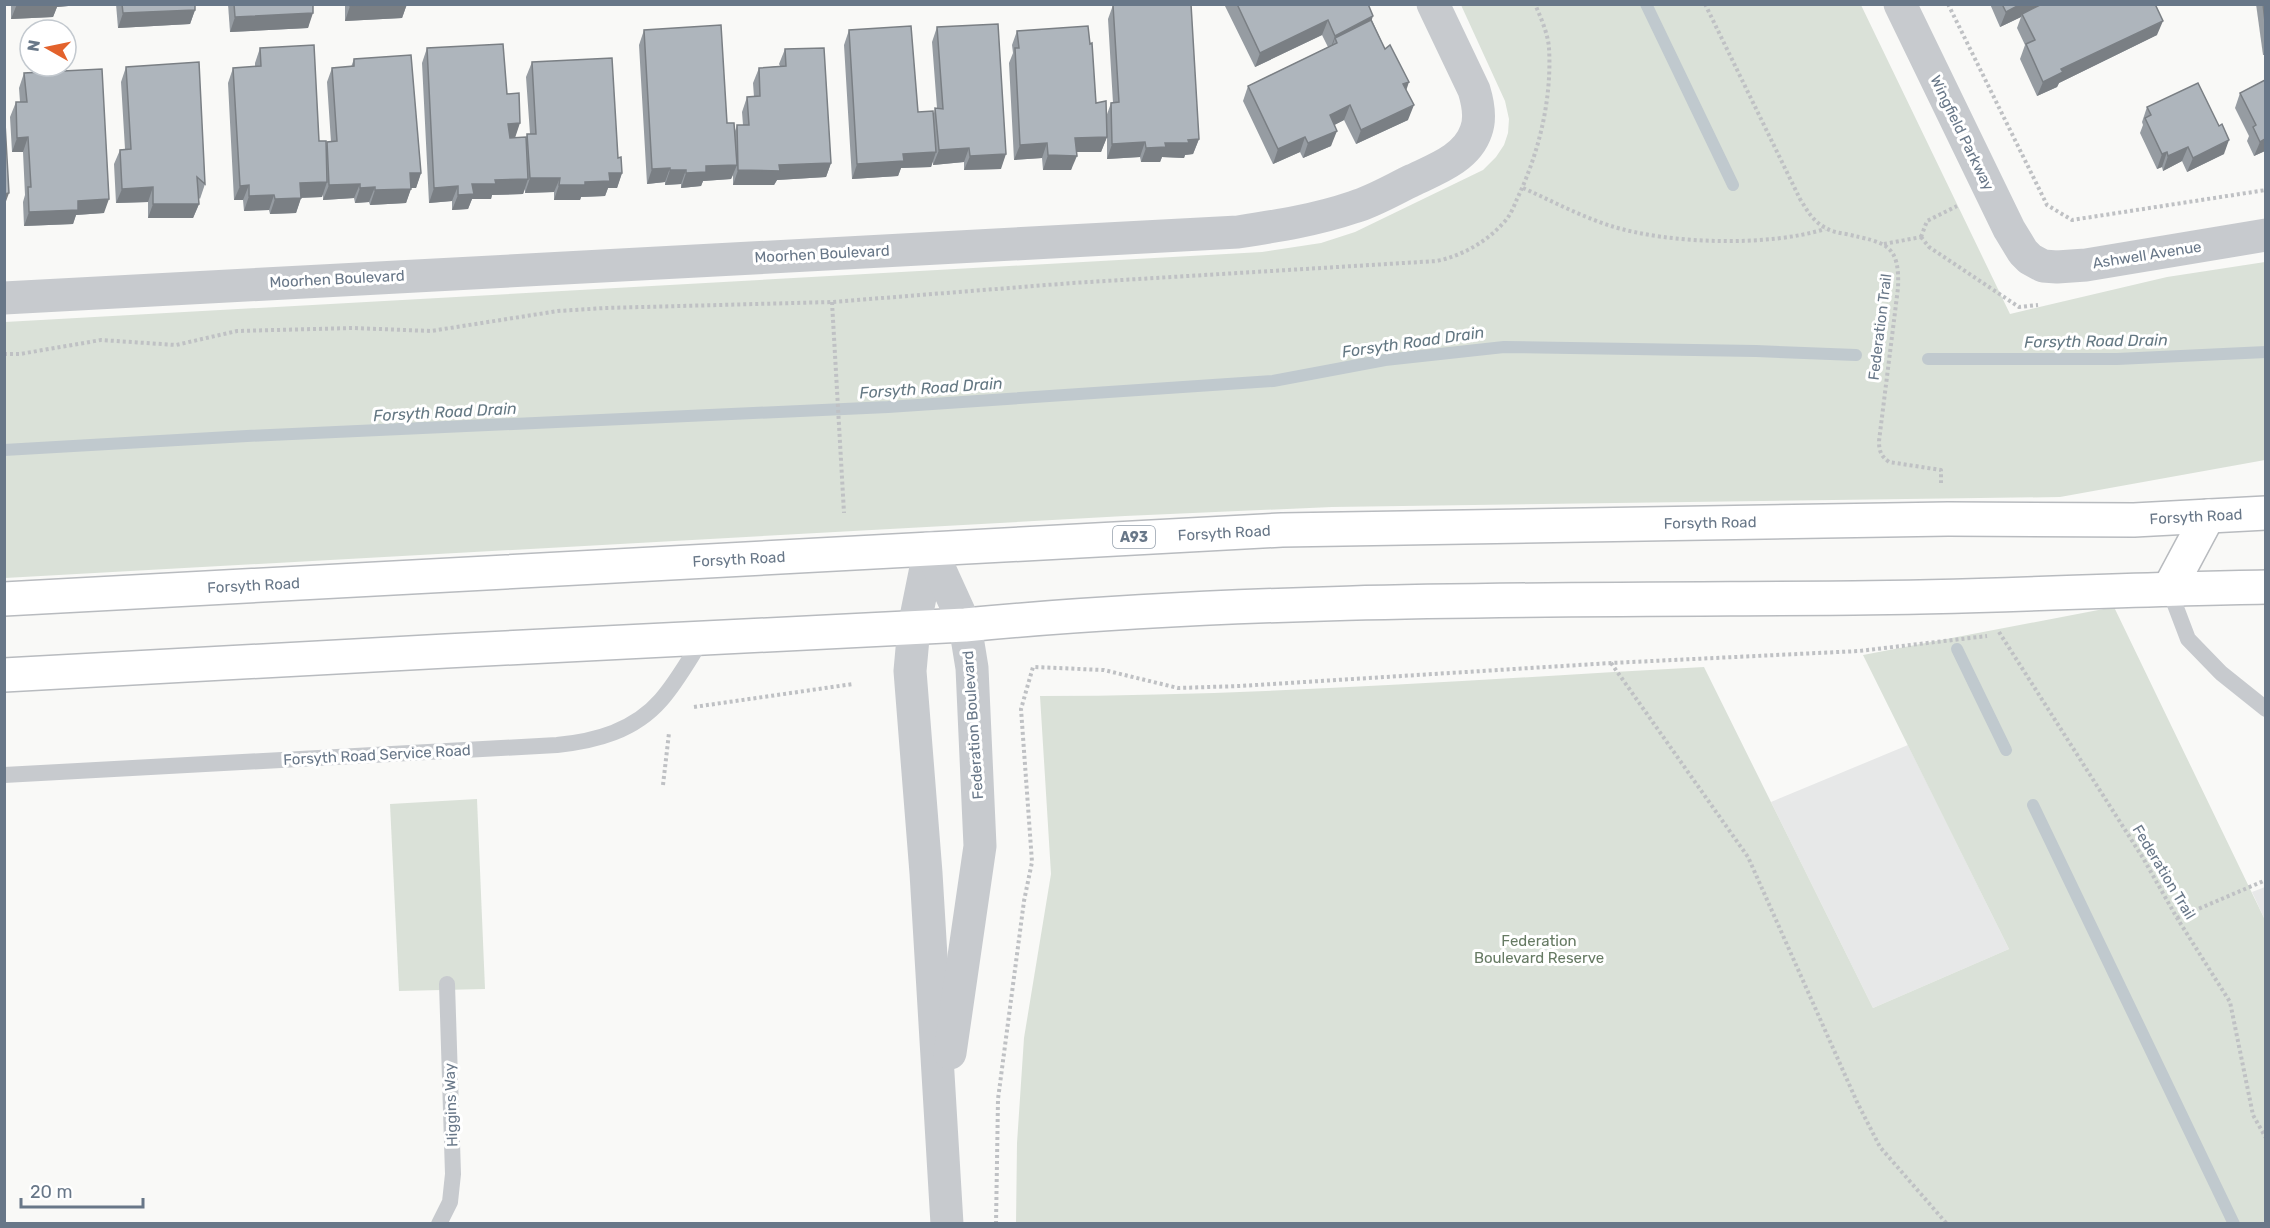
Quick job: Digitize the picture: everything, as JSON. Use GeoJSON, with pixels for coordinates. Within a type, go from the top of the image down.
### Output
{"type":"FeatureCollection","features":[{"type":"Feature","properties":{"kind":"highway","name":"Forsyth Road"},"geometry":{"type":"LineString","coordinates":[[4,599],[1281,530],[1948,519],[2134,520],[2265,513]]}},
{"type":"Feature","properties":{"kind":"highway"},"geometry":{"type":"LineString","coordinates":[[2169,589],[2208,516]]}},
{"type":"Feature","properties":{"kind":"highway"},"geometry":{"type":"LineString","coordinates":[[4,675],[965,625],[1255,607],[1582,600],[1900,597],[2265,587]]}},
{"type":"Feature","properties":{"kind":"street","name":"Moorhen Boulevard"},"geometry":{"type":"LineString","coordinates":[[4,298],[1238,232],[1281,226],[1356,207],[1445,165],[1462,153],[1471,142],[1477,130],[1478,102],[1433,4]]}},
{"type":"Feature","properties":{"kind":"street","name":"Wingfield Parkway"},"geometry":{"type":"LineString","coordinates":[[1900,4],[2009,229],[2030,259]]}},
{"type":"Feature","properties":{"kind":"street","name":"Ashwell Avenue"},"geometry":{"type":"LineString","coordinates":[[2030,259],[2043,266],[2086,265],[2265,235]]}},
{"type":"Feature","properties":{"kind":"street","name":"Federation Boulevard"},"geometry":{"type":"LineString","coordinates":[[930,548],[965,625],[972,668],[981,846],[940,1123]]}},
{"type":"Feature","properties":{"kind":"street","name":"Federation Boulevard"},"geometry":{"type":"LineString","coordinates":[[930,548],[914,627],[910,671],[926,873],[947,1224]]}},
{"type":"Feature","properties":{"kind":"lane"},"geometry":{"type":"LineString","coordinates":[[2169,589],[2188,639],[2221,673],[2265,709]]}},
{"type":"Feature","properties":{"kind":"lane","name":"Forsyth Road Service Road"},"geometry":{"type":"LineString","coordinates":[[4,776],[545,745],[597,739],[619,732],[640,720],[662,700],[704,638]]}},
{"type":"Feature","properties":{"kind":"lane","name":"Higgins Way"},"geometry":{"type":"LineString","coordinates":[[439,1224],[450,1202],[453,1174],[447,984]]}},
{"type":"Feature","properties":{"kind":"path"},"geometry":{"type":"LineString","coordinates":[[1706,4],[1800,199],[1812,218],[1826,229]]}},
{"type":"Feature","properties":{"kind":"path"},"geometry":{"type":"LineString","coordinates":[[1948,4],[2047,205],[2072,220],[2265,190]]}},
{"type":"Feature","properties":{"kind":"path"},"geometry":{"type":"LineString","coordinates":[[1523,188],[1583,216],[1614,227],[1662,236],[1739,240],[1785,238],[1826,229],[1884,244],[1921,237]]}},
{"type":"Feature","properties":{"kind":"path","name":"Federation Trail"},"geometry":{"type":"LineString","coordinates":[[1884,244],[1895,255],[1899,266],[1879,441],[1882,458],[1889,462],[1941,470]]}},
{"type":"Feature","properties":{"kind":"path"},"geometry":{"type":"LineString","coordinates":[[832,302],[844,513]]}},
{"type":"Feature","properties":{"kind":"path","name":"Federation Trail"},"geometry":{"type":"LineString","coordinates":[[1611,663],[1859,651],[2000,634],[2143,858],[2176,918],[2230,1002],[2253,1115],[2265,1138]]}},
{"type":"Feature","properties":{"kind":"path"},"geometry":{"type":"LineString","coordinates":[[996,1224],[998,1099],[1024,901],[1032,862],[1021,709],[1033,667],[1104,670],[1178,688],[1611,663],[1748,857],[1857,1102],[1880,1147],[1947,1224]]}},
{"type":"Feature","properties":{"kind":"path"},"geometry":{"type":"LineString","coordinates":[[693,707],[853,684]]}},
{"type":"Feature","properties":{"kind":"path"},"geometry":{"type":"LineString","coordinates":[[663,785],[669,726]]}},
{"type":"Feature","properties":{"kind":"path"},"geometry":{"type":"LineString","coordinates":[[2176,918],[2265,880]]}},
{"type":"Feature","properties":{"kind":"shaded area"},"geometry":{"type":"Polygon","coordinates":[[[1908,745],[2009,949],[1873,1008],[1771,802],[1908,745]]]}},
{"type":"Feature","properties":{"kind":"shaded area"},"geometry":{"type":"Polygon","coordinates":[[[2265,887],[2265,920],[2252,892],[2265,887]]]}},
{"type":"Feature","properties":{"kind":"green space"},"geometry":{"type":"Polygon","coordinates":[[[1461,5],[1861,5],[2010,314],[2167,277],[2265,262],[2265,460],[2060,497],[1332,507],[1125,516],[5,578],[5,322],[1262,252],[1321,243],[1355,232],[1483,170],[1504,145],[1509,119],[1505,101],[1461,5]]]}},
{"type":"Feature","properties":{"kind":"green space","name":"Federation Boulevard Reserve"},"geometry":{"type":"Polygon","coordinates":[[[2114,607],[2265,920],[2265,1223],[1016,1224],[1017,1143],[1024,1038],[1051,874],[1040,696],[1289,690],[1704,667],[1873,1008],[2009,949],[1863,655],[2114,607]]]}},
{"type":"Feature","properties":{"kind":"green space"},"geometry":{"type":"Polygon","coordinates":[[[477,799],[485,989],[399,991],[390,804],[477,799]]]}},
{"type":"Feature","properties":{"kind":"building"},"geometry":{"type":"Polygon","coordinates":[[[122,4],[195,4],[195,10],[123,13],[122,4]]]}},
{"type":"Feature","properties":{"kind":"building"},"geometry":{"type":"Polygon","coordinates":[[[234,4],[313,4],[313,13],[235,17],[234,4]]]}},
{"type":"Feature","properties":{"kind":"building"},"geometry":{"type":"Polygon","coordinates":[[[350,4],[388,4],[350,6],[350,4]]]}},
{"type":"Feature","properties":{"kind":"building"},"geometry":{"type":"Polygon","coordinates":[[[1191,4],[1199,139],[1188,140],[1189,143],[1165,143],[1166,147],[1146,148],[1145,142],[1112,144],[1111,103],[1119,102],[1113,5],[1191,4]]]}},
{"type":"Feature","properties":{"kind":"building"},"geometry":{"type":"Polygon","coordinates":[[[1237,4],[1368,4],[1373,16],[1335,36],[1328,20],[1260,53],[1237,4]]]}},
{"type":"Feature","properties":{"kind":"building"},"geometry":{"type":"Polygon","coordinates":[[[2002,4],[2021,4],[2006,12],[2002,4]]]}},
{"type":"Feature","properties":{"kind":"building"},"geometry":{"type":"Polygon","coordinates":[[[2042,4],[2155,4],[2163,21],[2061,69],[2063,72],[2043,82],[2026,44],[2035,40],[2022,14],[2042,4]]]}},
{"type":"Feature","properties":{"kind":"building"},"geometry":{"type":"Polygon","coordinates":[[[1371,20],[1385,49],[1390,45],[1409,82],[1403,84],[1414,105],[1361,130],[1350,105],[1330,115],[1337,131],[1308,143],[1305,137],[1278,149],[1248,86],[1337,43],[1335,38],[1371,20]]]}},
{"type":"Feature","properties":{"kind":"building"},"geometry":{"type":"Polygon","coordinates":[[[998,24],[1006,154],[970,156],[969,148],[939,150],[935,108],[943,109],[937,27],[998,24]]]}},
{"type":"Feature","properties":{"kind":"building"},"geometry":{"type":"Polygon","coordinates":[[[721,25],[727,123],[734,123],[737,165],[706,166],[706,172],[686,173],[686,170],[670,170],[670,168],[652,169],[644,30],[721,25]]]}},
{"type":"Feature","properties":{"kind":"building"},"geometry":{"type":"Polygon","coordinates":[[[911,26],[918,112],[933,111],[936,152],[903,154],[904,161],[857,164],[849,30],[911,26]]]}},
{"type":"Feature","properties":{"kind":"building"},"geometry":{"type":"Polygon","coordinates":[[[1088,26],[1090,44],[1092,43],[1096,103],[1106,101],[1107,137],[1075,138],[1077,156],[1048,155],[1047,143],[1020,145],[1015,48],[1019,48],[1017,31],[1088,26]]]}},
{"type":"Feature","properties":{"kind":"building"},"geometry":{"type":"Polygon","coordinates":[[[503,44],[507,94],[519,93],[520,123],[508,124],[510,138],[526,137],[528,179],[495,180],[496,184],[472,184],[474,194],[458,195],[458,186],[434,188],[427,48],[503,44]]]}},
{"type":"Feature","properties":{"kind":"building"},"geometry":{"type":"Polygon","coordinates":[[[314,45],[319,141],[326,141],[327,182],[300,183],[301,198],[275,199],[274,195],[249,196],[249,185],[240,186],[233,68],[261,66],[260,48],[314,45]]]}},
{"type":"Feature","properties":{"kind":"building"},"geometry":{"type":"Polygon","coordinates":[[[824,48],[831,163],[779,165],[780,171],[738,170],[737,125],[749,125],[747,97],[760,96],[759,68],[786,66],[785,49],[824,48]]]}},
{"type":"Feature","properties":{"kind":"building"},"geometry":{"type":"Polygon","coordinates":[[[411,55],[421,173],[410,173],[411,189],[375,190],[375,187],[360,188],[360,184],[329,185],[327,142],[337,141],[332,68],[354,66],[354,59],[411,55]]]}},
{"type":"Feature","properties":{"kind":"building"},"geometry":{"type":"Polygon","coordinates":[[[612,58],[618,158],[621,157],[622,173],[609,173],[610,181],[585,182],[585,185],[559,185],[560,178],[530,178],[527,134],[536,134],[532,62],[612,58]]]}},
{"type":"Feature","properties":{"kind":"building"},"geometry":{"type":"Polygon","coordinates":[[[199,62],[205,184],[197,177],[199,204],[153,204],[153,187],[122,189],[120,150],[131,149],[126,67],[199,62]]]}},
{"type":"Feature","properties":{"kind":"building"},"geometry":{"type":"Polygon","coordinates":[[[102,69],[109,199],[78,201],[78,210],[29,212],[28,187],[31,187],[28,137],[17,138],[16,102],[27,102],[25,78],[78,78],[78,70],[102,69]]]}},
{"type":"Feature","properties":{"kind":"building"},"geometry":{"type":"Polygon","coordinates":[[[2265,80],[2265,139],[2260,142],[2253,127],[2256,125],[2240,93],[2265,80]]]}},
{"type":"Feature","properties":{"kind":"building"},"geometry":{"type":"Polygon","coordinates":[[[2198,83],[2219,126],[2222,124],[2229,140],[2193,158],[2188,147],[2168,156],[2167,152],[2162,154],[2145,118],[2151,115],[2147,107],[2198,83]]]}},
{"type":"Feature","properties":{"kind":"building"},"geometry":{"type":"Polygon","coordinates":[[[4,105],[9,193],[4,194],[4,105]]]}},
{"type":"Feature","properties":{"kind":"waterway"},"geometry":{"type":"LineString","coordinates":[[1646,4],[1733,185]]}},
{"type":"Feature","properties":{"kind":"waterway","name":"Forsyth Road Drain"},"geometry":{"type":"LineString","coordinates":[[4,450],[247,436],[888,407],[1273,381],[1385,360],[1504,347],[1856,355]]}},
{"type":"Feature","properties":{"kind":"waterway","name":"Forsyth Road Drain"},"geometry":{"type":"LineString","coordinates":[[1928,359],[2117,359],[2266,352]]}},
{"type":"Feature","properties":{"kind":"waterway"},"geometry":{"type":"LineString","coordinates":[[1957,649],[2006,750]]}},
{"type":"Feature","properties":{"kind":"waterway"},"geometry":{"type":"LineString","coordinates":[[2033,805],[2234,1224]]}}]}
